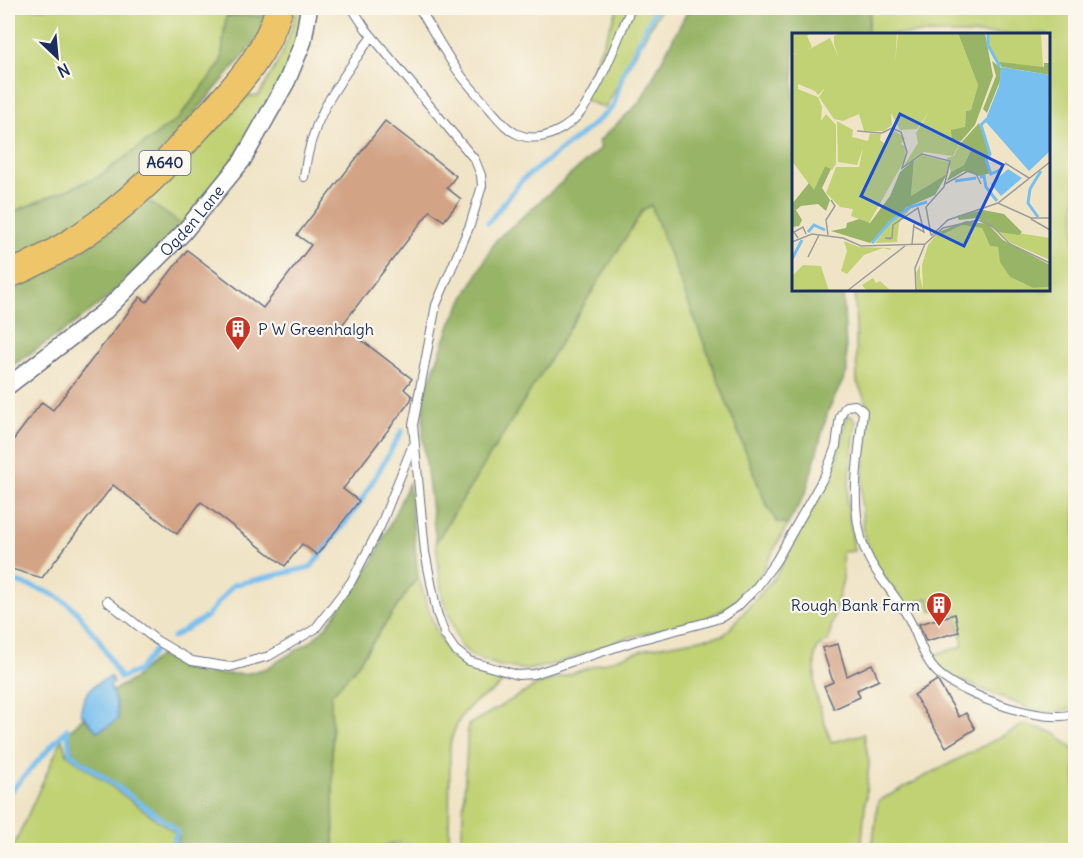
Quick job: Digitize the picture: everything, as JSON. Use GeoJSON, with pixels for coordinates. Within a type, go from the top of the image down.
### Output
{"type":"FeatureCollection","features":[{"type":"Feature","properties":{"kind":"main road","name":"A640"},"geometry":{"type":"LineString","coordinates":[[8,275],[32,265],[81,235],[116,211],[150,180],[249,71],[267,40],[279,8]]}},
{"type":"Feature","properties":{"kind":"street","name":"Ogden Lane"},"geometry":{"type":"LineString","coordinates":[[8,386],[105,311],[183,233],[242,161],[287,81],[303,42],[309,8]]}},
{"type":"Feature","properties":{"kind":"lane"},"geometry":{"type":"LineString","coordinates":[[352,8],[372,36],[475,160],[481,175],[482,186],[470,225],[436,305],[413,425],[425,552],[437,614],[445,635],[455,650],[470,662],[518,675],[534,674],[626,644],[722,617],[737,607],[756,588],[776,561],[825,475],[836,446],[840,416],[846,406],[855,405],[863,411],[856,500],[859,529],[866,555],[872,567],[909,618],[923,652],[938,673],[959,689],[1008,707],[1049,717],[1076,713]]}},
{"type":"Feature","properties":{"kind":"lane"},"geometry":{"type":"LineString","coordinates":[[419,8],[455,68],[474,91],[506,127],[529,138],[546,136],[562,129],[584,108],[603,72],[631,8]]}},
{"type":"Feature","properties":{"kind":"lane"},"geometry":{"type":"LineString","coordinates":[[304,177],[316,123],[328,99],[372,36]]}},
{"type":"Feature","properties":{"kind":"lane"},"geometry":{"type":"LineString","coordinates":[[107,601],[156,640],[192,661],[230,667],[268,656],[315,629],[351,582],[380,527],[414,444]]}},
{"type":"Feature","properties":{"kind":"green space"},"geometry":{"type":"Polygon","coordinates":[[[8,8],[268,8],[267,16],[226,16],[221,63],[179,118],[98,177],[8,214],[8,8]]]}},
{"type":"Feature","properties":{"kind":"green space"},"geometry":{"type":"Polygon","coordinates":[[[296,8],[304,8],[296,47],[275,93],[216,187],[182,225],[148,201],[248,96],[258,96],[282,54],[296,8]]]}},
{"type":"Feature","properties":{"kind":"green space"},"geometry":{"type":"Polygon","coordinates":[[[618,8],[661,8],[605,108],[580,98],[618,8]]]}},
{"type":"Feature","properties":{"kind":"green space"},"geometry":{"type":"Polygon","coordinates":[[[689,8],[871,8],[867,33],[792,33],[792,291],[843,291],[847,372],[828,411],[806,492],[788,524],[777,522],[765,502],[651,205],[643,210],[436,542],[423,439],[424,396],[452,320],[496,240],[601,148],[598,142],[640,102],[689,8]]]}},
{"type":"Feature","properties":{"kind":"green space"},"geometry":{"type":"Polygon","coordinates":[[[871,8],[1075,8],[1075,708],[1050,713],[1033,710],[945,674],[937,665],[933,655],[961,647],[963,644],[953,604],[931,611],[928,598],[906,606],[872,560],[864,534],[861,500],[867,403],[857,382],[855,291],[1050,291],[1050,33],[867,33],[871,8]]]}},
{"type":"Feature","properties":{"kind":"green space"},"geometry":{"type":"Polygon","coordinates":[[[226,16],[267,16],[258,39],[130,189],[8,268],[8,214],[98,177],[179,118],[221,63],[226,16]]]}},
{"type":"Feature","properties":{"kind":"green space"},"geometry":{"type":"Polygon","coordinates":[[[148,201],[182,225],[109,297],[64,331],[8,368],[8,293],[80,252],[148,201]]]}},
{"type":"Feature","properties":{"kind":"green space"},"geometry":{"type":"Polygon","coordinates":[[[651,205],[765,502],[777,522],[788,524],[758,579],[731,605],[706,619],[623,639],[559,663],[527,670],[500,666],[472,656],[460,645],[442,596],[436,542],[643,209],[651,205]]]}},
{"type":"Feature","properties":{"kind":"green space"},"geometry":{"type":"Polygon","coordinates":[[[847,416],[851,416],[856,421],[847,501],[854,551],[842,552],[843,579],[828,641],[818,647],[815,655],[815,692],[831,742],[864,734],[869,763],[861,850],[461,850],[468,725],[537,685],[649,648],[724,635],[775,577],[835,466],[847,416]]]}},
{"type":"Feature","properties":{"kind":"green space"},"geometry":{"type":"Polygon","coordinates":[[[409,483],[418,576],[355,668],[331,695],[334,848],[338,850],[175,850],[179,837],[173,825],[72,752],[69,732],[83,717],[97,731],[118,719],[117,704],[112,691],[132,680],[160,655],[174,664],[203,674],[245,674],[267,668],[310,642],[327,626],[373,561],[409,483]]]}},
{"type":"Feature","properties":{"kind":"green space"},"geometry":{"type":"Polygon","coordinates":[[[418,576],[439,637],[452,657],[460,664],[504,681],[469,707],[457,724],[452,737],[449,850],[431,850],[398,843],[366,850],[338,850],[334,848],[331,695],[355,668],[418,576]]]}},
{"type":"Feature","properties":{"kind":"green space"},"geometry":{"type":"Polygon","coordinates":[[[1025,724],[1054,733],[1075,750],[1075,850],[872,850],[878,801],[1025,724]]]}},
{"type":"Feature","properties":{"kind":"green space"},"geometry":{"type":"Polygon","coordinates":[[[62,739],[67,754],[175,833],[169,850],[12,850],[62,739]]]}},
{"type":"Feature","properties":{"kind":"water"},"geometry":{"type":"Polygon","coordinates":[[[111,677],[114,683],[110,685],[118,719],[97,731],[81,713],[83,700],[94,686],[111,677]]]}},
{"type":"Feature","properties":{"kind":"building","name":"P W Greenhalgh"},"geometry":{"type":"Polygon","coordinates":[[[385,121],[456,176],[447,188],[461,199],[444,221],[430,211],[342,325],[412,379],[404,389],[412,396],[343,489],[359,501],[317,555],[302,544],[285,566],[201,502],[177,534],[113,485],[42,578],[8,568],[8,447],[42,402],[53,410],[140,297],[147,302],[187,250],[263,308],[311,245],[297,235],[385,121]]]}},
{"type":"Feature","properties":{"kind":"building","name":"Rough Bank Farm"},"geometry":{"type":"Polygon","coordinates":[[[955,614],[959,632],[926,641],[919,624],[955,614]]]}},
{"type":"Feature","properties":{"kind":"building"},"geometry":{"type":"Polygon","coordinates":[[[838,644],[847,676],[872,664],[879,680],[857,690],[860,697],[834,709],[824,686],[833,682],[822,648],[838,644]]]}},
{"type":"Feature","properties":{"kind":"building"},"geometry":{"type":"Polygon","coordinates":[[[937,680],[959,717],[966,713],[975,729],[946,747],[914,695],[937,680]]]}},
{"type":"Feature","properties":{"kind":"waterway"},"geometry":{"type":"LineString","coordinates":[[488,223],[522,180],[613,107],[623,73],[656,8]]}},
{"type":"Feature","properties":{"kind":"waterway"},"geometry":{"type":"LineString","coordinates":[[173,637],[206,617],[233,585],[311,567],[359,505],[402,431]]}},
{"type":"Feature","properties":{"kind":"waterway"},"geometry":{"type":"LineString","coordinates":[[8,580],[44,591],[69,604],[97,636],[120,678],[138,671],[156,649]]}},
{"type":"Feature","properties":{"kind":"waterway"},"geometry":{"type":"LineString","coordinates":[[67,729],[70,753],[172,826],[177,832],[172,850]]}},
{"type":"Feature","properties":{"kind":"waterway"},"geometry":{"type":"LineString","coordinates":[[8,794],[67,729]]}},
{"type":"Feature","properties":{"kind":"place","name":"P W Greenhalgh"},"geometry":{"type":"Point","coordinates":[238,352]}},
{"type":"Feature","properties":{"kind":"place","name":"Rough Bank Farm"},"geometry":{"type":"Point","coordinates":[939,628]}}]}
